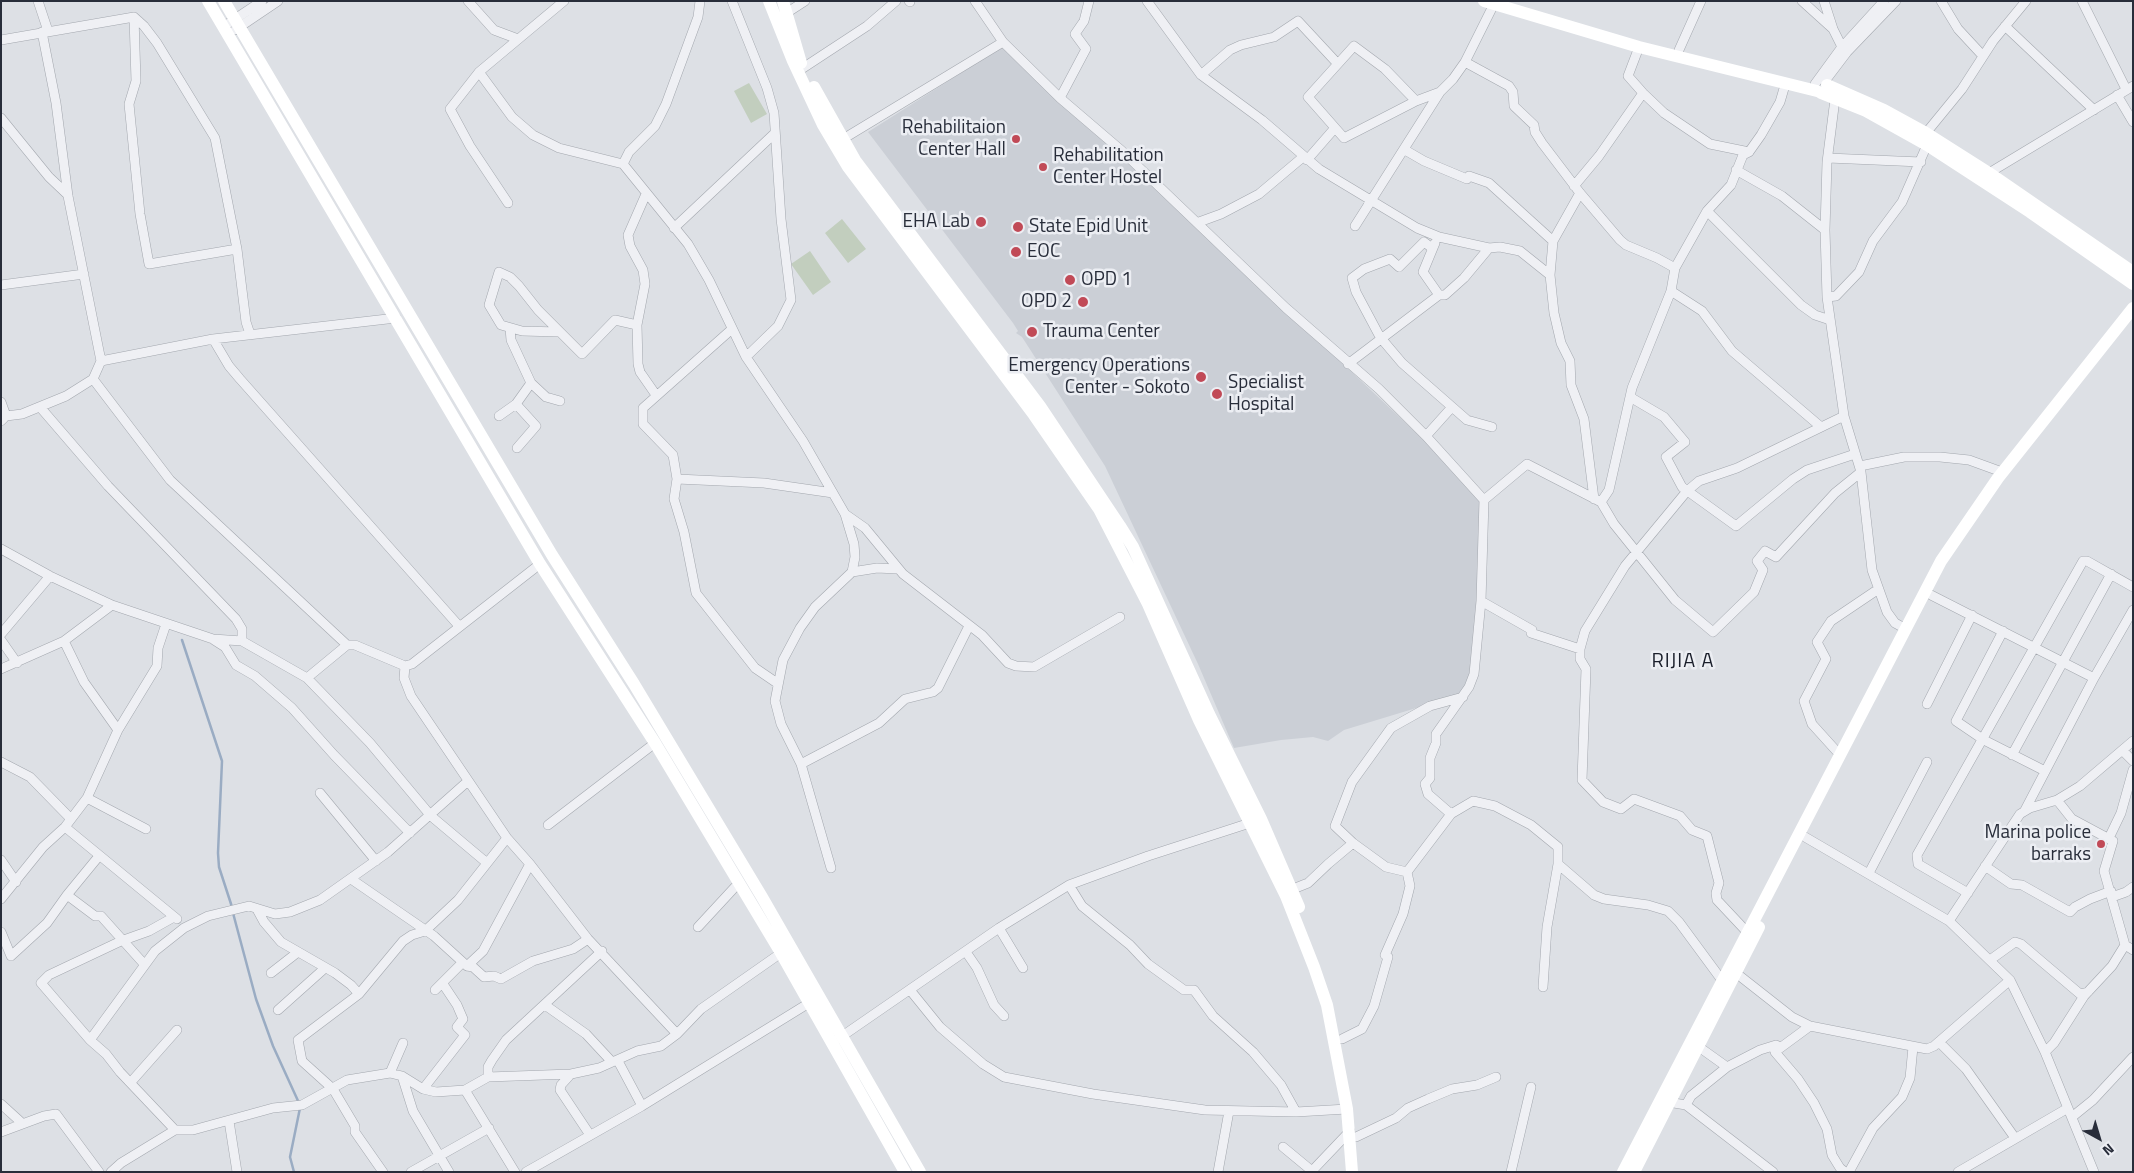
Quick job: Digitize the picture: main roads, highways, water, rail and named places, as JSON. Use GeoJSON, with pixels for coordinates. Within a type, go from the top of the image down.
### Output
{"type":"FeatureCollection","features":[{"type":"Feature","properties":{"kind":"main road"},"geometry":{"type":"LineString","coordinates":[[208,1],[540,564],[654,743],[781,953],[809,1003],[837,1040],[920,1172]]}},
{"type":"Feature","properties":{"kind":"main road"},"geometry":{"type":"LineString","coordinates":[[224,1],[547,547],[698,789],[837,1040],[905,1172]]}},
{"type":"Feature","properties":{"kind":"main road"},"geometry":{"type":"LineString","coordinates":[[769,1],[815,106],[848,167],[1034,415],[1099,509],[1148,604],[1199,720],[1293,889],[1320,961],[1342,1039],[1359,1172]]}},
{"type":"Feature","properties":{"kind":"main road"},"geometry":{"type":"LineString","coordinates":[[1495,2],[1638,46],[1785,85],[1821,87],[1835,99],[1927,139],[1989,173],[2131,276],[2133,292]]}},
{"type":"Feature","properties":{"kind":"main road"},"geometry":{"type":"LineString","coordinates":[[1495,2],[1821,87],[1884,110],[2030,212],[2131,276]]}},
{"type":"Feature","properties":{"kind":"main road"},"geometry":{"type":"LineString","coordinates":[[786,6],[803,68],[855,160],[1040,406],[1104,498],[1133,547],[1256,821],[1314,967],[1327,1005],[1347,1109],[1354,1134],[1352,1172]]}},
{"type":"Feature","properties":{"kind":"main road"},"geometry":{"type":"LineString","coordinates":[[1622,1172],[1721,979],[1941,561],[2002,472],[2133,308]]}},
{"type":"Feature","properties":{"kind":"main road"},"geometry":{"type":"LineString","coordinates":[[1634,1172],[1668,1102],[1699,1047],[1805,837],[1947,566],[2004,483],[2133,322]]}},
{"type":"Feature","properties":{"kind":"waterway"},"geometry":{"type":"LineString","coordinates":[[182,640],[222,761],[218,853],[219,867],[232,907]]}},
{"type":"Feature","properties":{"kind":"waterway"},"geometry":{"type":"LineString","coordinates":[[233,913],[256,999],[273,1046],[299,1103]]}},
{"type":"Feature","properties":{"kind":"waterway"},"geometry":{"type":"LineString","coordinates":[[294,1172],[290,1157],[300,1108]]}},
{"type":"Feature","properties":{"kind":"place","name":"Rehabilitaion Center Hall"},"geometry":{"type":"Point","coordinates":[1016,139]}},
{"type":"Feature","properties":{"kind":"place","name":"Rehabilitation Center Hostel"},"geometry":{"type":"Point","coordinates":[1043,167]}},
{"type":"Feature","properties":{"kind":"place","name":"EHA Lab"},"geometry":{"type":"Point","coordinates":[981,222]}},
{"type":"Feature","properties":{"kind":"place","name":"State Epid Unit"},"geometry":{"type":"Point","coordinates":[1018,227]}},
{"type":"Feature","properties":{"kind":"place","name":"EOC"},"geometry":{"type":"Point","coordinates":[1016,252]}},
{"type":"Feature","properties":{"kind":"place","name":"OPD 1"},"geometry":{"type":"Point","coordinates":[1070,280]}},
{"type":"Feature","properties":{"kind":"place","name":"OPD 2"},"geometry":{"type":"Point","coordinates":[1083,302]}},
{"type":"Feature","properties":{"kind":"place","name":"Trauma Center"},"geometry":{"type":"Point","coordinates":[1032,332]}},
{"type":"Feature","properties":{"kind":"place","name":"Emergency Operations Center - Sokoto"},"geometry":{"type":"Point","coordinates":[1201,377]}},
{"type":"Feature","properties":{"kind":"place","name":"Specialist Hospital"},"geometry":{"type":"Point","coordinates":[1217,394]}},
{"type":"Feature","properties":{"kind":"place","name":"Marina police barraks"},"geometry":{"type":"Point","coordinates":[2101,844]}},
{"type":"Feature","properties":{"kind":"district","name":"RIJIA A"},"geometry":{"type":"Point","coordinates":[1683,662]}}]}
